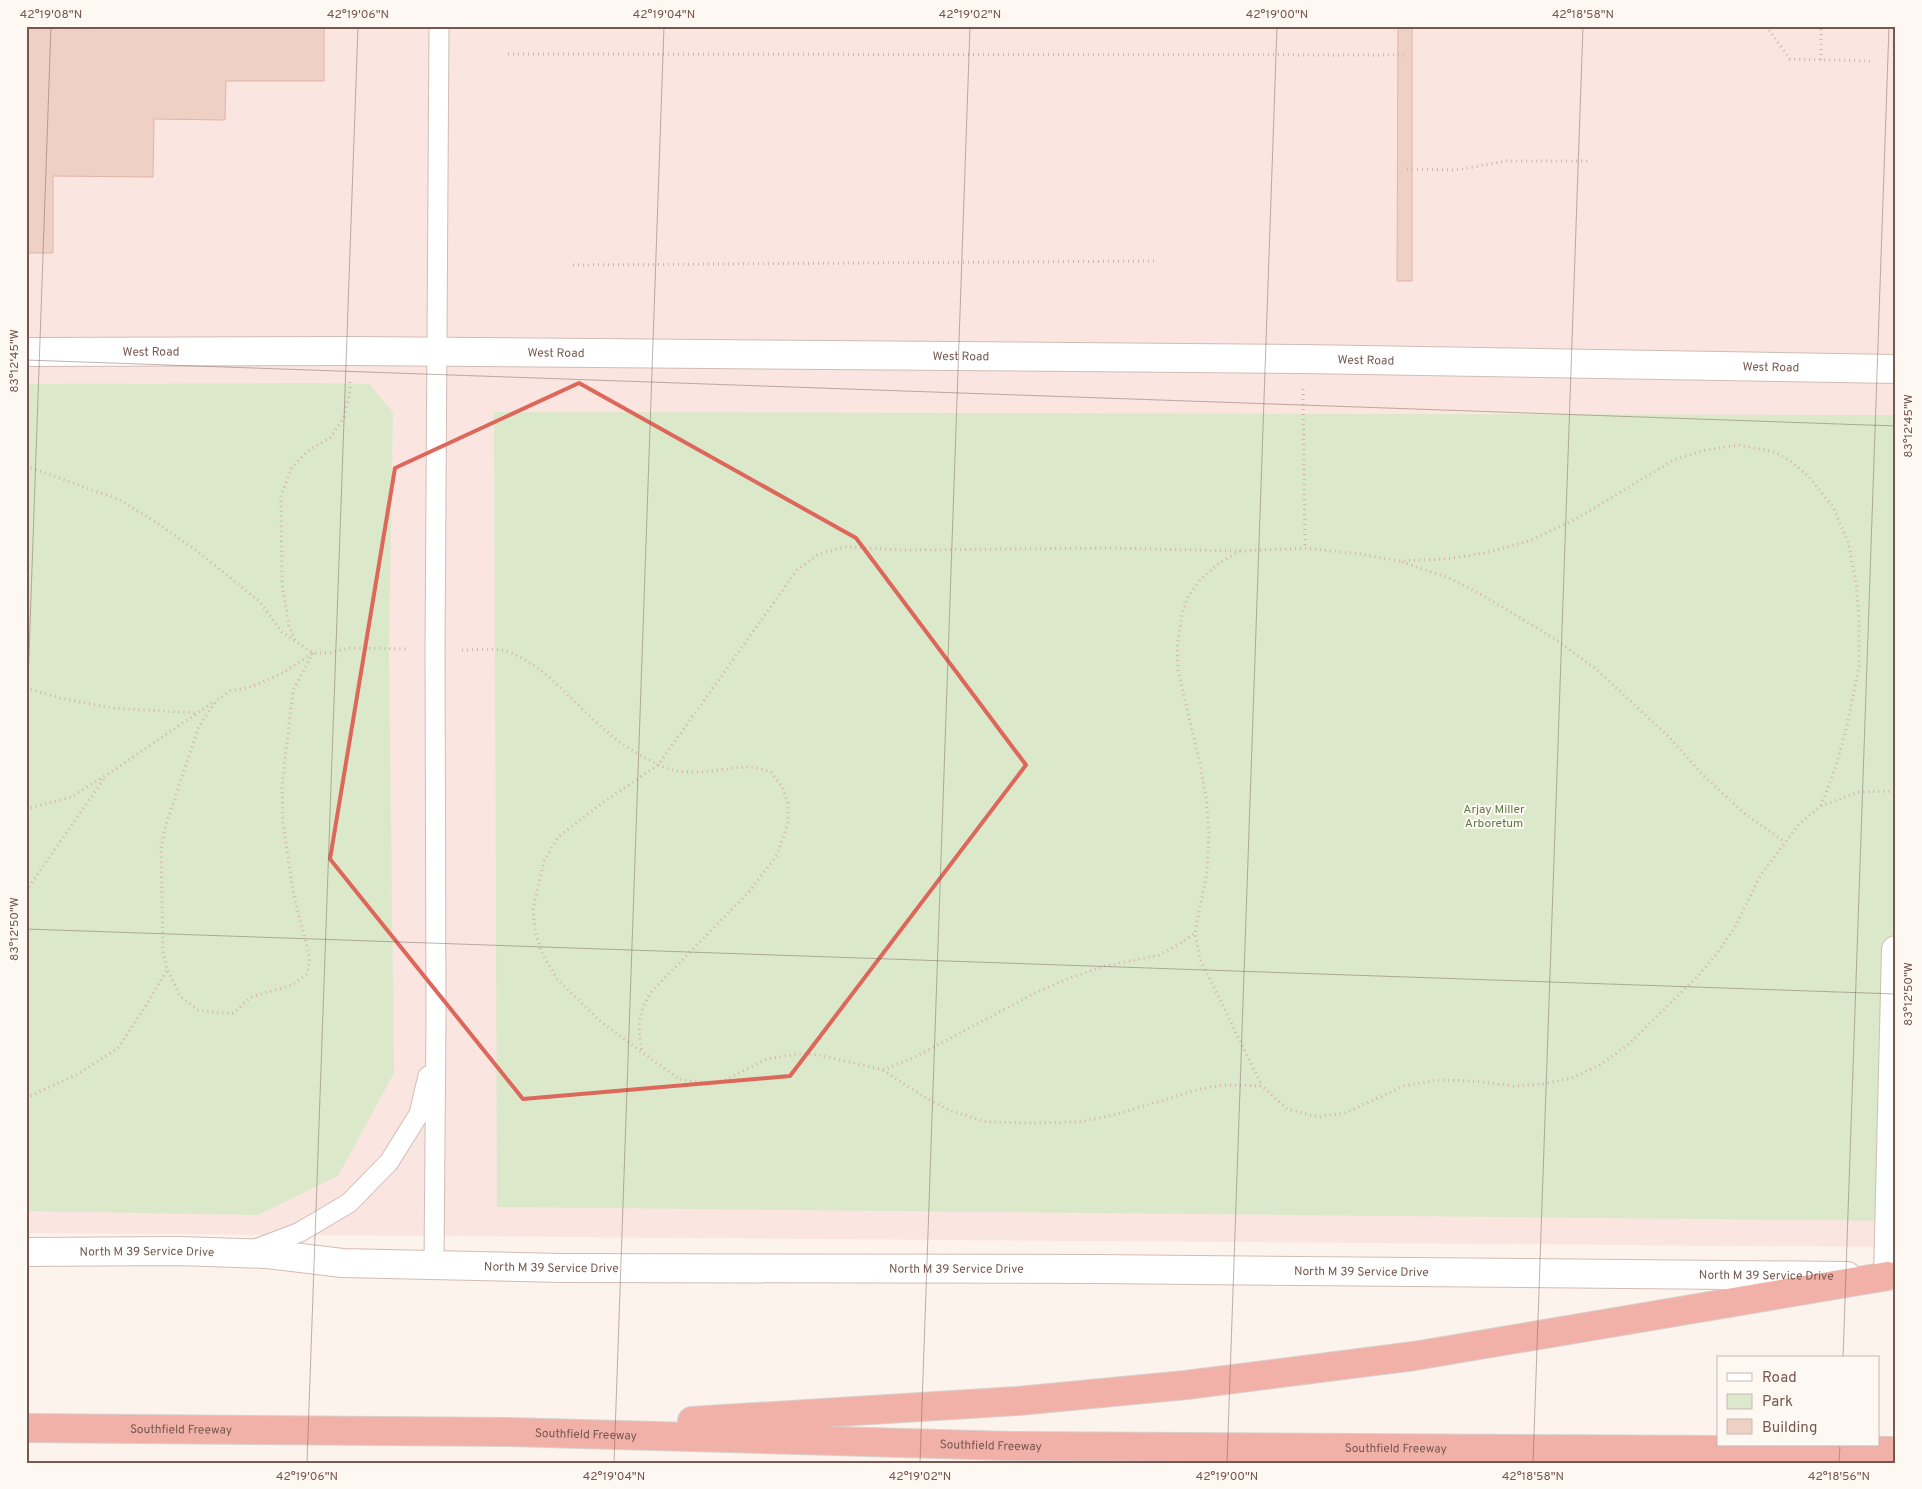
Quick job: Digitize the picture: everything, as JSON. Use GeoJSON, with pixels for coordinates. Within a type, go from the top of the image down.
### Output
{"type":"FeatureCollection","features":[{"type":"Feature","properties":{"kind":"highway"},"geometry":{"type":"LineString","coordinates":[[509,1432],[1018,1401],[1186,1385],[1414,1356],[1888,1276]]}},
{"type":"Feature","properties":{"kind":"highway","name":"Southfield Freeway"},"geometry":{"type":"LineString","coordinates":[[26,1428],[509,1432],[1011,1446],[1896,1451]]}},
{"type":"Feature","properties":{"kind":"street","name":"West Road"},"geometry":{"type":"LineString","coordinates":[[26,352],[351,351],[1303,359],[1896,369]]}},
{"type":"Feature","properties":{"kind":"street"},"geometry":{"type":"LineString","coordinates":[[1888,1276],[1896,950]]}},
{"type":"Feature","properties":{"kind":"street","name":"North M 39 Service Drive"},"geometry":{"type":"LineString","coordinates":[[26,1252],[179,1251],[268,1254],[342,1263],[562,1268],[1095,1269],[1888,1276]]}},
{"type":"Feature","properties":{"kind":"lane"},"geometry":{"type":"LineString","coordinates":[[434,1264],[439,26]]}},
{"type":"Feature","properties":{"kind":"lane"},"geometry":{"type":"LineString","coordinates":[[243,1253],[300,1232],[349,1203],[389,1162],[419,1114],[429,1072],[436,1016]]}},
{"type":"Feature","properties":{"kind":"path"},"geometry":{"type":"LineString","coordinates":[[1766,26],[1790,59],[1870,61]]}},
{"type":"Feature","properties":{"kind":"path"},"geometry":{"type":"LineString","coordinates":[[1821,26],[1821,60]]}},
{"type":"Feature","properties":{"kind":"path"},"geometry":{"type":"LineString","coordinates":[[508,54],[1407,56]]}},
{"type":"Feature","properties":{"kind":"path"},"geometry":{"type":"LineString","coordinates":[[1407,169],[1456,170],[1507,161],[1591,161]]}},
{"type":"Feature","properties":{"kind":"path"},"geometry":{"type":"LineString","coordinates":[[573,265],[1154,261]]}},
{"type":"Feature","properties":{"kind":"path"},"geometry":{"type":"LineString","coordinates":[[295,640],[289,626],[282,584],[281,496],[292,467],[308,450],[331,437],[344,417],[350,390],[351,351]]}},
{"type":"Feature","properties":{"kind":"path"},"geometry":{"type":"LineString","coordinates":[[1303,359],[1305,548]]}},
{"type":"Feature","properties":{"kind":"path"},"geometry":{"type":"LineString","coordinates":[[1399,561],[1445,559],[1485,553],[1529,542],[1576,518],[1674,460],[1701,451],[1738,445],[1774,452],[1794,463],[1809,477],[1833,507],[1848,542],[1856,582],[1859,620],[1859,666],[1847,726],[1836,766],[1821,806]]}},
{"type":"Feature","properties":{"kind":"path"},"geometry":{"type":"LineString","coordinates":[[26,466],[71,480],[120,500],[157,523],[197,551],[259,601],[282,632],[313,653]]}},
{"type":"Feature","properties":{"kind":"path"},"geometry":{"type":"LineString","coordinates":[[1262,1086],[1223,1084],[1114,1115],[1078,1122],[1032,1123],[987,1122],[951,1112],[883,1070],[819,1055],[798,1054],[767,1059],[725,1080],[707,1083],[680,1079],[602,1022],[557,979],[540,951],[535,930],[533,909],[544,861],[558,837],[601,804],[658,765],[796,570],[818,554],[845,547],[904,550],[1110,548],[1241,551],[1305,548],[1360,554],[1399,561],[1449,578],[1484,596],[1555,639],[1596,669],[1668,736],[1704,776],[1744,813],[1785,842]]}},
{"type":"Feature","properties":{"kind":"path"},"geometry":{"type":"LineString","coordinates":[[1241,551],[1219,563],[1200,580],[1188,598],[1182,614],[1177,648],[1179,677],[1206,797],[1209,834],[1207,872],[1195,933],[1200,959],[1206,973],[1262,1086],[1287,1109],[1318,1117],[1345,1113],[1404,1086],[1438,1080],[1473,1081],[1513,1086],[1544,1084],[1572,1078],[1600,1065],[1629,1044],[1699,975],[1735,927],[1760,876],[1800,823],[1821,806],[1858,792],[1896,791]]}},
{"type":"Feature","properties":{"kind":"path"},"geometry":{"type":"LineString","coordinates":[[26,809],[70,797],[108,774],[230,691],[251,687],[280,674],[313,653],[329,653],[350,648],[504,650],[527,661],[544,673],[606,731],[632,750],[658,765],[675,772],[691,773],[751,767],[771,772],[783,788],[788,804],[788,822],[777,854],[749,892],[650,993],[641,1011],[638,1030],[642,1052]]}},
{"type":"Feature","properties":{"kind":"path"},"geometry":{"type":"LineString","coordinates":[[217,700],[199,726],[166,824],[161,848],[162,934],[167,970],[180,996],[198,1010],[219,1014],[233,1013],[251,997],[292,985],[307,974],[310,958],[294,896],[283,824],[282,786],[293,690],[313,653]]}},
{"type":"Feature","properties":{"kind":"path"},"geometry":{"type":"LineString","coordinates":[[26,688],[60,698],[112,708],[196,713]]}},
{"type":"Feature","properties":{"kind":"path"},"geometry":{"type":"LineString","coordinates":[[26,891],[108,774]]}},
{"type":"Feature","properties":{"kind":"path"},"geometry":{"type":"LineString","coordinates":[[883,1070],[915,1057],[1035,993],[1105,966],[1159,955],[1178,946],[1195,933]]}},
{"type":"Feature","properties":{"kind":"path"},"geometry":{"type":"LineString","coordinates":[[26,1098],[78,1074],[118,1048],[167,970]]}},
{"type":"Feature","properties":{"kind":"highlighted area"},"geometry":{"type":"Polygon","coordinates":[[[579,383],[856,538],[1026,765],[790,1076],[523,1099],[330,859],[395,468],[579,383]]]}},
{"type":"Feature","properties":{"kind":"shaded area"},"geometry":{"type":"Polygon","coordinates":[[[26,26],[1896,26],[1896,1247],[26,1233],[26,26]]]}},
{"type":"Feature","properties":{"kind":"green space"},"geometry":{"type":"Polygon","coordinates":[[[26,384],[369,384],[393,412],[389,649],[394,1073],[338,1176],[258,1215],[26,1211],[26,384]]]}},
{"type":"Feature","properties":{"kind":"green space","name":"Arjay Miller Arboretum"},"geometry":{"type":"Polygon","coordinates":[[[494,412],[1896,415],[1896,1221],[497,1207],[494,412]]]}},
{"type":"Feature","properties":{"kind":"building"},"geometry":{"type":"Polygon","coordinates":[[[26,26],[324,26],[324,81],[226,81],[225,120],[154,119],[153,177],[53,176],[53,253],[26,253],[26,26]]]}},
{"type":"Feature","properties":{"kind":"building"},"geometry":{"type":"Polygon","coordinates":[[[1398,26],[1412,26],[1412,281],[1397,281],[1398,26]]]}}]}
